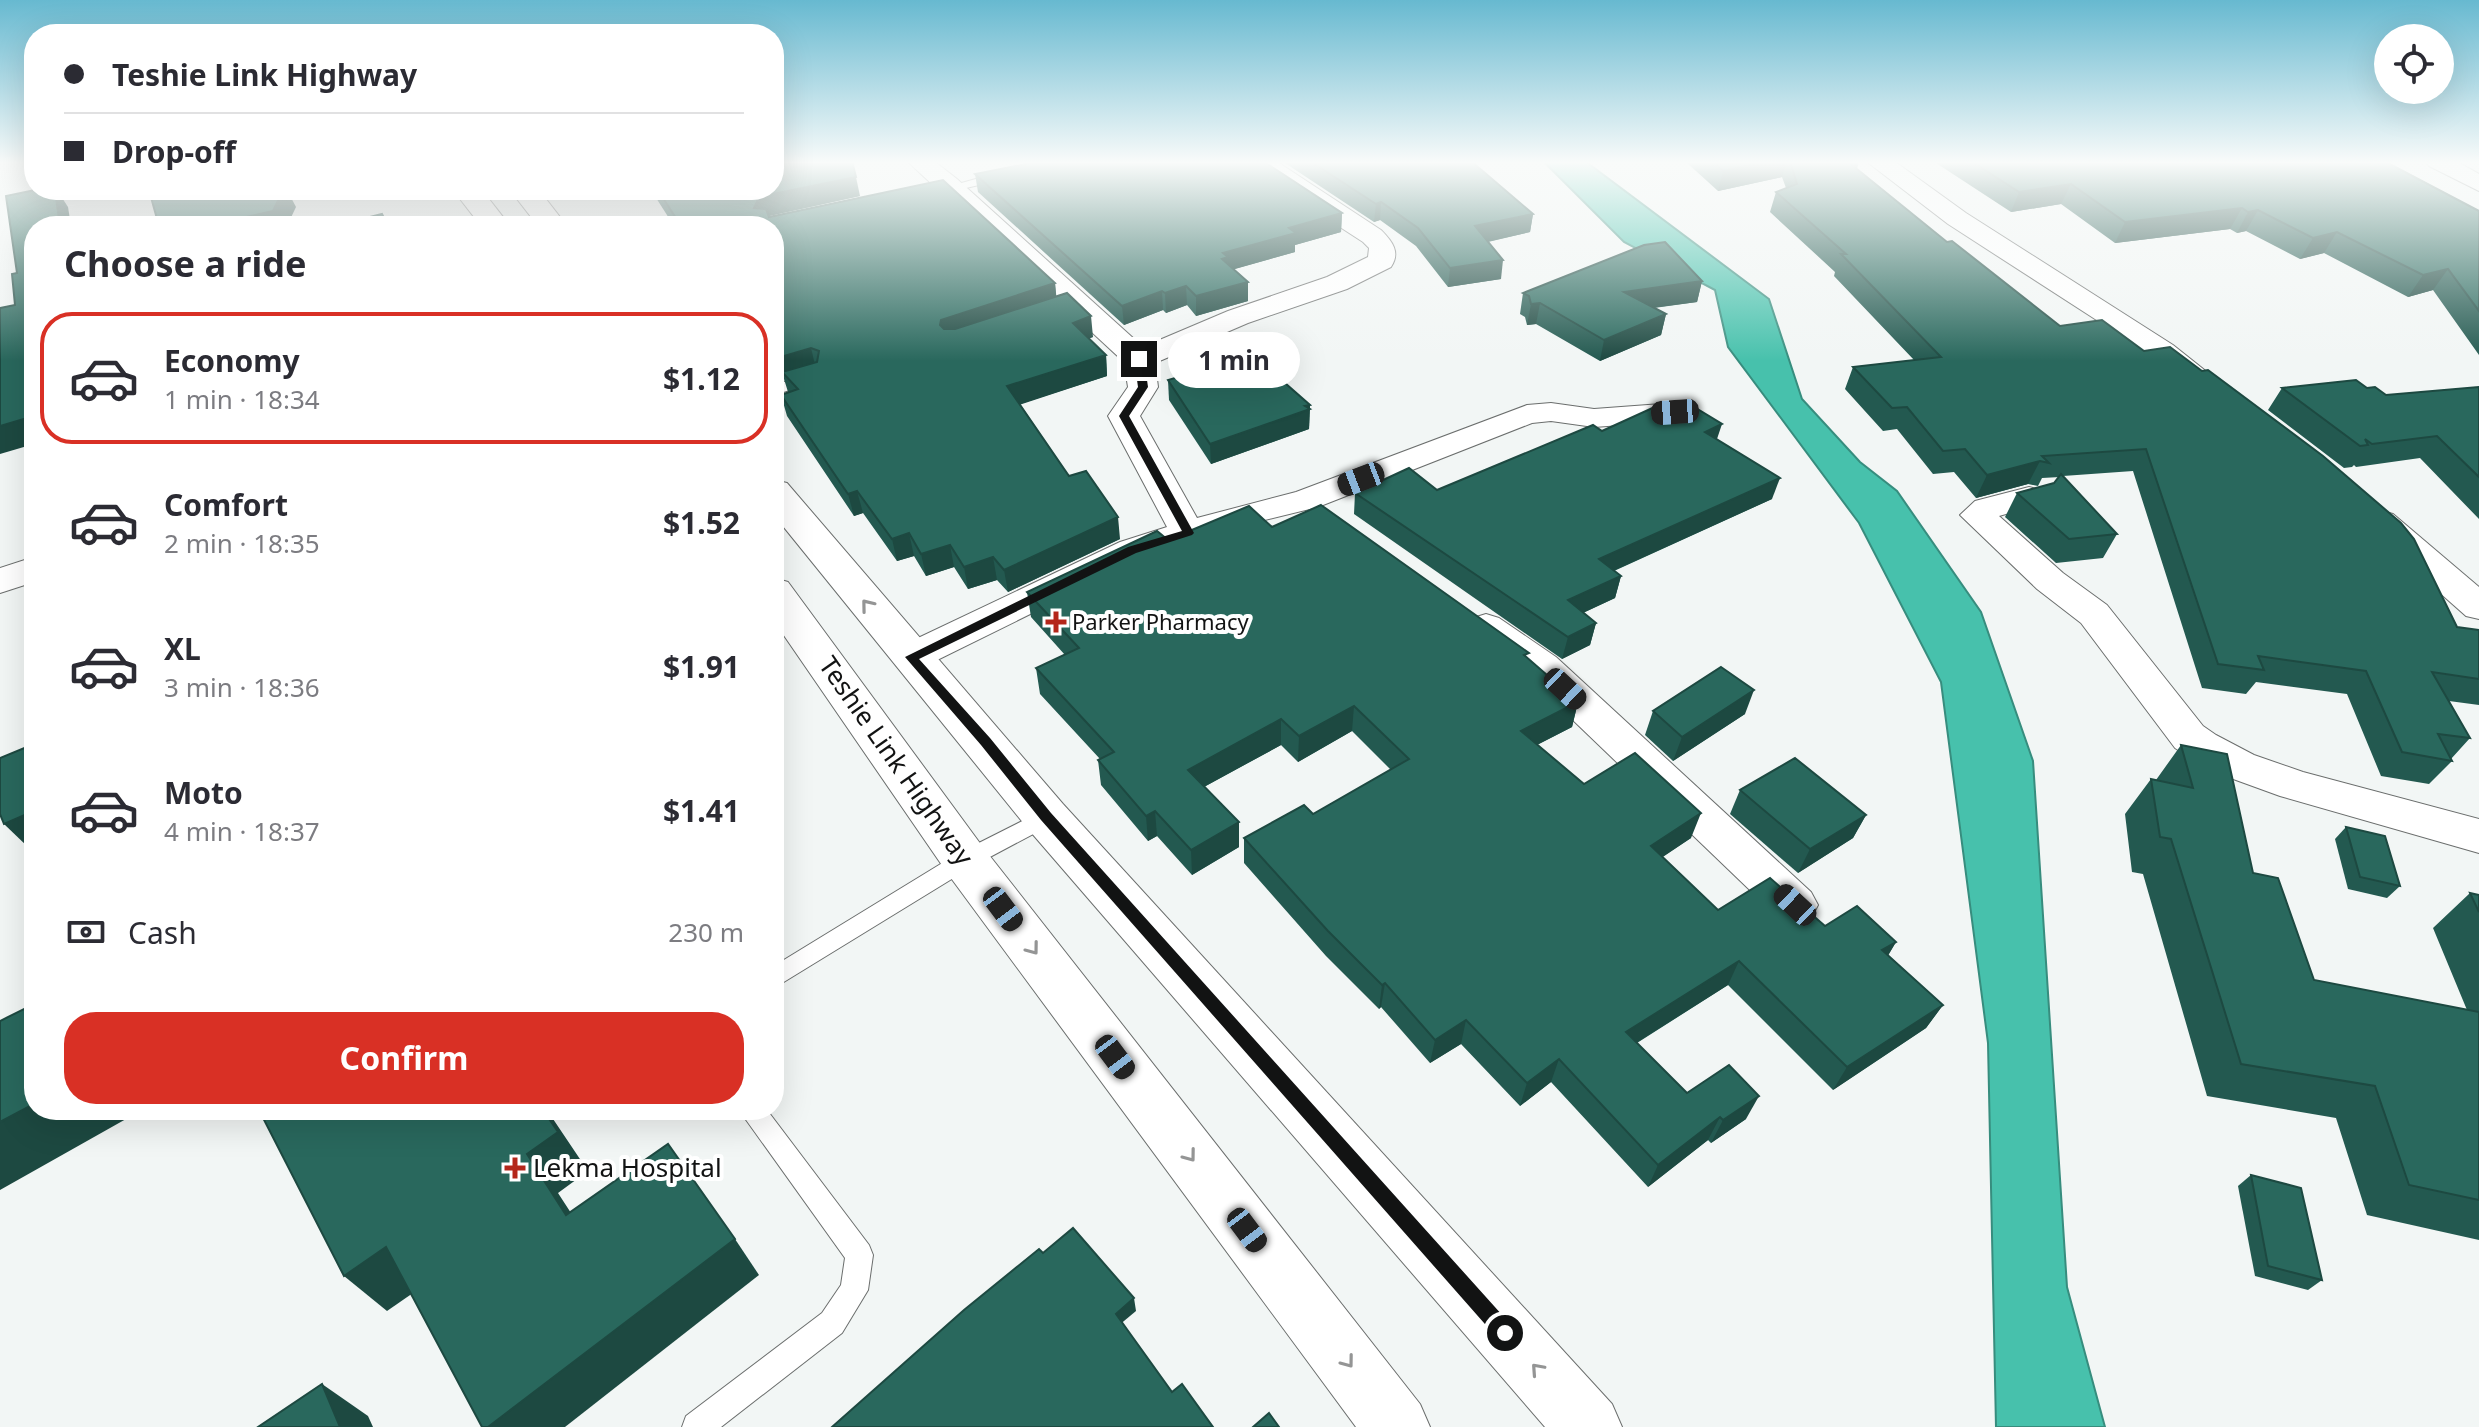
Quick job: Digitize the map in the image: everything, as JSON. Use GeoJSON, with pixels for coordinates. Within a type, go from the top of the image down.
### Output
{"type":"FeatureCollection","features":[{"type":"Feature","properties":{"kind":"main road"},"geometry":{"type":"LineString","coordinates":[[784,503],[911,657],[986,741],[1046,817],[1589,1427]]}},
{"type":"Feature","properties":{"kind":"main road","name":"Teshie Link Highway"},"geometry":{"type":"LineString","coordinates":[[784,605],[965,860],[1397,1427]]}},
{"type":"Feature","properties":{"kind":"street"},"geometry":{"type":"LineString","coordinates":[[1000,228],[1069,307],[1139,359],[1143,387],[1124,416],[1188,533]]}},
{"type":"Feature","properties":{"kind":"street"},"geometry":{"type":"LineString","coordinates":[[1139,359],[1238,317],[1337,283],[1381,261],[1382,246],[1359,228]]}},
{"type":"Feature","properties":{"kind":"street"},"geometry":{"type":"LineString","coordinates":[[1974,228],[2131,330],[2222,395]]}},
{"type":"Feature","properties":{"kind":"street"},"geometry":{"type":"LineString","coordinates":[[911,657],[1132,550],[1238,516],[1306,500],[1527,414],[1551,412],[1594,418],[1675,412]]}},
{"type":"Feature","properties":{"kind":"street"},"geometry":{"type":"LineString","coordinates":[[2029,497],[1987,508],[1977,515],[2050,581],[2094,614],[2189,737],[2203,749],[2253,771],[2347,801],[2479,836]]}},
{"type":"Feature","properties":{"kind":"street"},"geometry":{"type":"LineString","coordinates":[[2355,499],[2479,607]]}},
{"type":"Feature","properties":{"kind":"street"},"geometry":{"type":"LineString","coordinates":[[1306,500],[1344,526]]}},
{"type":"Feature","properties":{"kind":"street"},"geometry":{"type":"LineString","coordinates":[[0,581],[24,573]]}},
{"type":"Feature","properties":{"kind":"street"},"geometry":{"type":"LineString","coordinates":[[1455,606],[1542,667],[1795,905]]}},
{"type":"Feature","properties":{"kind":"lane"},"geometry":{"type":"LineString","coordinates":[[784,387],[817,377]]}},
{"type":"Feature","properties":{"kind":"lane"},"geometry":{"type":"LineString","coordinates":[[784,972],[965,860],[1046,817]]}},
{"type":"Feature","properties":{"kind":"lane"},"geometry":{"type":"LineString","coordinates":[[697,1427],[832,1323],[854,1290],[859,1255],[759,1120]]}},
{"type":"Feature","properties":{"kind":"shaded area"},"geometry":{"type":"Polygon","coordinates":[[[1610,228],[1674,228],[1769,299],[1802,399],[1860,462],[1897,491],[1981,612],[2033,761],[2067,1287],[2105,1427],[1996,1427],[1988,1043],[1941,682],[1859,523],[1728,347],[1715,290],[1624,242],[1610,228]]]}},
{"type":"Feature","properties":{"kind":"building"},"geometry":{"type":"Polygon","coordinates":[[[11,228],[24,228],[24,419],[0,426],[0,308],[15,305],[12,274],[17,273],[11,228]]]}},
{"type":"Feature","properties":{"kind":"building"},"geometry":{"type":"Polygon","coordinates":[[[784,228],[995,228],[1055,283],[941,320],[940,325],[944,329],[955,329],[1067,293],[1091,316],[1073,323],[1106,355],[1007,386],[1069,476],[1086,471],[1118,517],[1004,570],[993,557],[964,567],[950,545],[921,554],[909,533],[892,539],[857,491],[848,494],[784,399],[784,394],[798,389],[784,371],[817,362],[819,351],[811,348],[784,356],[784,228]]]}},
{"type":"Feature","properties":{"kind":"building"},"geometry":{"type":"Polygon","coordinates":[[[1035,228],[1290,228],[1296,233],[1223,253],[1228,257],[1222,259],[1248,282],[1196,296],[1186,286],[1122,306],[1035,228]]]}},
{"type":"Feature","properties":{"kind":"building"},"geometry":{"type":"Polygon","coordinates":[[[1418,228],[1476,228],[1503,260],[1450,268],[1418,228]]]}},
{"type":"Feature","properties":{"kind":"building"},"geometry":{"type":"Polygon","coordinates":[[[1816,228],[1929,228],[1947,242],[1952,241],[2060,326],[2102,320],[2144,351],[2170,347],[2202,371],[2208,370],[2323,456],[2401,523],[2414,539],[2457,627],[2479,630],[2479,679],[2432,672],[2470,738],[2438,734],[2452,761],[2402,752],[2366,671],[2258,656],[2264,670],[2218,664],[2146,449],[2042,456],[2049,463],[2040,461],[1987,475],[1965,449],[1943,451],[1907,407],[1892,408],[1853,367],[1941,357],[1841,254],[1846,254],[1816,228]]]}},
{"type":"Feature","properties":{"kind":"building"},"geometry":{"type":"Polygon","coordinates":[[[2293,228],[2479,228],[2479,311],[2448,269],[2423,275],[2337,232],[2313,238],[2293,228]]]}},
{"type":"Feature","properties":{"kind":"building"},"geometry":{"type":"Polygon","coordinates":[[[1665,242],[1702,281],[1624,292],[1666,314],[1604,340],[1540,303],[1531,304],[1529,296],[1523,293],[1644,245],[1665,242]]]}},
{"type":"Feature","properties":{"kind":"building"},"geometry":{"type":"Polygon","coordinates":[[[1253,355],[1310,405],[1305,406],[1310,409],[1210,444],[1168,380],[1253,355]]]}},
{"type":"Feature","properties":{"kind":"building"},"geometry":{"type":"Polygon","coordinates":[[[2356,380],[2386,395],[2479,387],[2479,477],[2437,436],[2372,444],[2365,439],[2368,445],[2360,446],[2282,388],[2356,380]]]}},
{"type":"Feature","properties":{"kind":"building"},"geometry":{"type":"Polygon","coordinates":[[[1686,402],[1722,424],[1705,432],[1780,478],[1599,559],[1621,576],[1568,600],[1596,623],[1568,637],[1355,493],[1409,468],[1437,490],[1593,425],[1602,431],[1659,405],[1686,402]]]}},
{"type":"Feature","properties":{"kind":"building"},"geometry":{"type":"Polygon","coordinates":[[[2061,474],[2117,534],[2069,539],[2017,493],[2054,483],[2061,474]]]}},
{"type":"Feature","properties":{"kind":"building"},"geometry":{"type":"Polygon","coordinates":[[[1321,505],[1529,653],[1524,655],[1578,702],[1521,731],[1584,784],[1635,753],[1701,813],[1651,846],[1718,910],[1770,878],[1825,926],[1857,906],[1896,942],[1882,950],[1943,1005],[1847,1067],[1739,961],[1626,1032],[1687,1093],[1729,1065],[1759,1096],[1723,1120],[1720,1117],[1658,1165],[1559,1059],[1527,1083],[1466,1020],[1435,1040],[1385,983],[1382,985],[1328,931],[1244,838],[1304,805],[1313,814],[1409,759],[1354,706],[1299,736],[1281,719],[1188,770],[1239,822],[1191,850],[1155,811],[1146,816],[1098,760],[1114,752],[1036,668],[1079,648],[1027,592],[1157,531],[1168,540],[1249,506],[1272,527],[1321,505]]]}},
{"type":"Feature","properties":{"kind":"building"},"geometry":{"type":"Polygon","coordinates":[[[1721,667],[1754,690],[1682,737],[1653,711],[1721,667]]]}},
{"type":"Feature","properties":{"kind":"building"},"geometry":{"type":"Polygon","coordinates":[[[2181,745],[2227,754],[2253,873],[2278,878],[2314,980],[2479,1012],[2479,1200],[2409,1185],[2375,1086],[2241,1064],[2171,839],[2160,837],[2151,779],[2193,788],[2181,745]]]}},
{"type":"Feature","properties":{"kind":"building"},"geometry":{"type":"Polygon","coordinates":[[[24,748],[24,815],[4,824],[0,814],[0,758],[24,748]]]}},
{"type":"Feature","properties":{"kind":"building"},"geometry":{"type":"Polygon","coordinates":[[[1795,758],[1866,815],[1810,849],[1740,790],[1795,758]]]}},
{"type":"Feature","properties":{"kind":"building"},"geometry":{"type":"Polygon","coordinates":[[[2346,827],[2385,836],[2400,886],[2360,877],[2346,827]]]}},
{"type":"Feature","properties":{"kind":"building"},"geometry":{"type":"Polygon","coordinates":[[[2470,893],[2479,895],[2479,912],[2470,893]]]}},
{"type":"Feature","properties":{"kind":"building"},"geometry":{"type":"Polygon","coordinates":[[[24,1009],[24,1109],[0,1122],[0,1021],[24,1009]]]}},
{"type":"Feature","properties":{"kind":"building"},"geometry":{"type":"Polygon","coordinates":[[[264,1120],[550,1120],[558,1132],[527,1154],[566,1215],[668,1144],[735,1239],[488,1427],[482,1427],[386,1247],[344,1276],[264,1120]]]}},
{"type":"Feature","properties":{"kind":"building"},"geometry":{"type":"Polygon","coordinates":[[[2251,1175],[2301,1188],[2322,1280],[2268,1266],[2251,1175]]]}},
{"type":"Feature","properties":{"kind":"building"},"geometry":{"type":"Polygon","coordinates":[[[1073,1228],[1134,1298],[1116,1314],[1172,1392],[1182,1384],[1213,1427],[832,1427],[964,1310],[1039,1249],[1043,1253],[1073,1228]]]}},
{"type":"Feature","properties":{"kind":"building"},"geometry":{"type":"Polygon","coordinates":[[[322,1384],[340,1427],[258,1427],[322,1384]]]}},
{"type":"Feature","properties":{"kind":"building"},"geometry":{"type":"Polygon","coordinates":[[[1269,1413],[1279,1427],[1253,1427],[1269,1413]]]}},
{"type":"Feature","properties":{"kind":"place","name":"Parker Pharmacy"},"geometry":{"type":"Point","coordinates":[1056,622]}},
{"type":"Feature","properties":{"kind":"place","name":"Lekma Hospital"},"geometry":{"type":"Point","coordinates":[515,1168]}},
{"type":"Feature","properties":{"kind":"route"},"geometry":{"type":"LineString","coordinates":[[1139,359],[1143,387],[1124,416],[1188,533],[1132,550],[911,657],[986,741],[1046,817],[1505,1333]]}}]}
